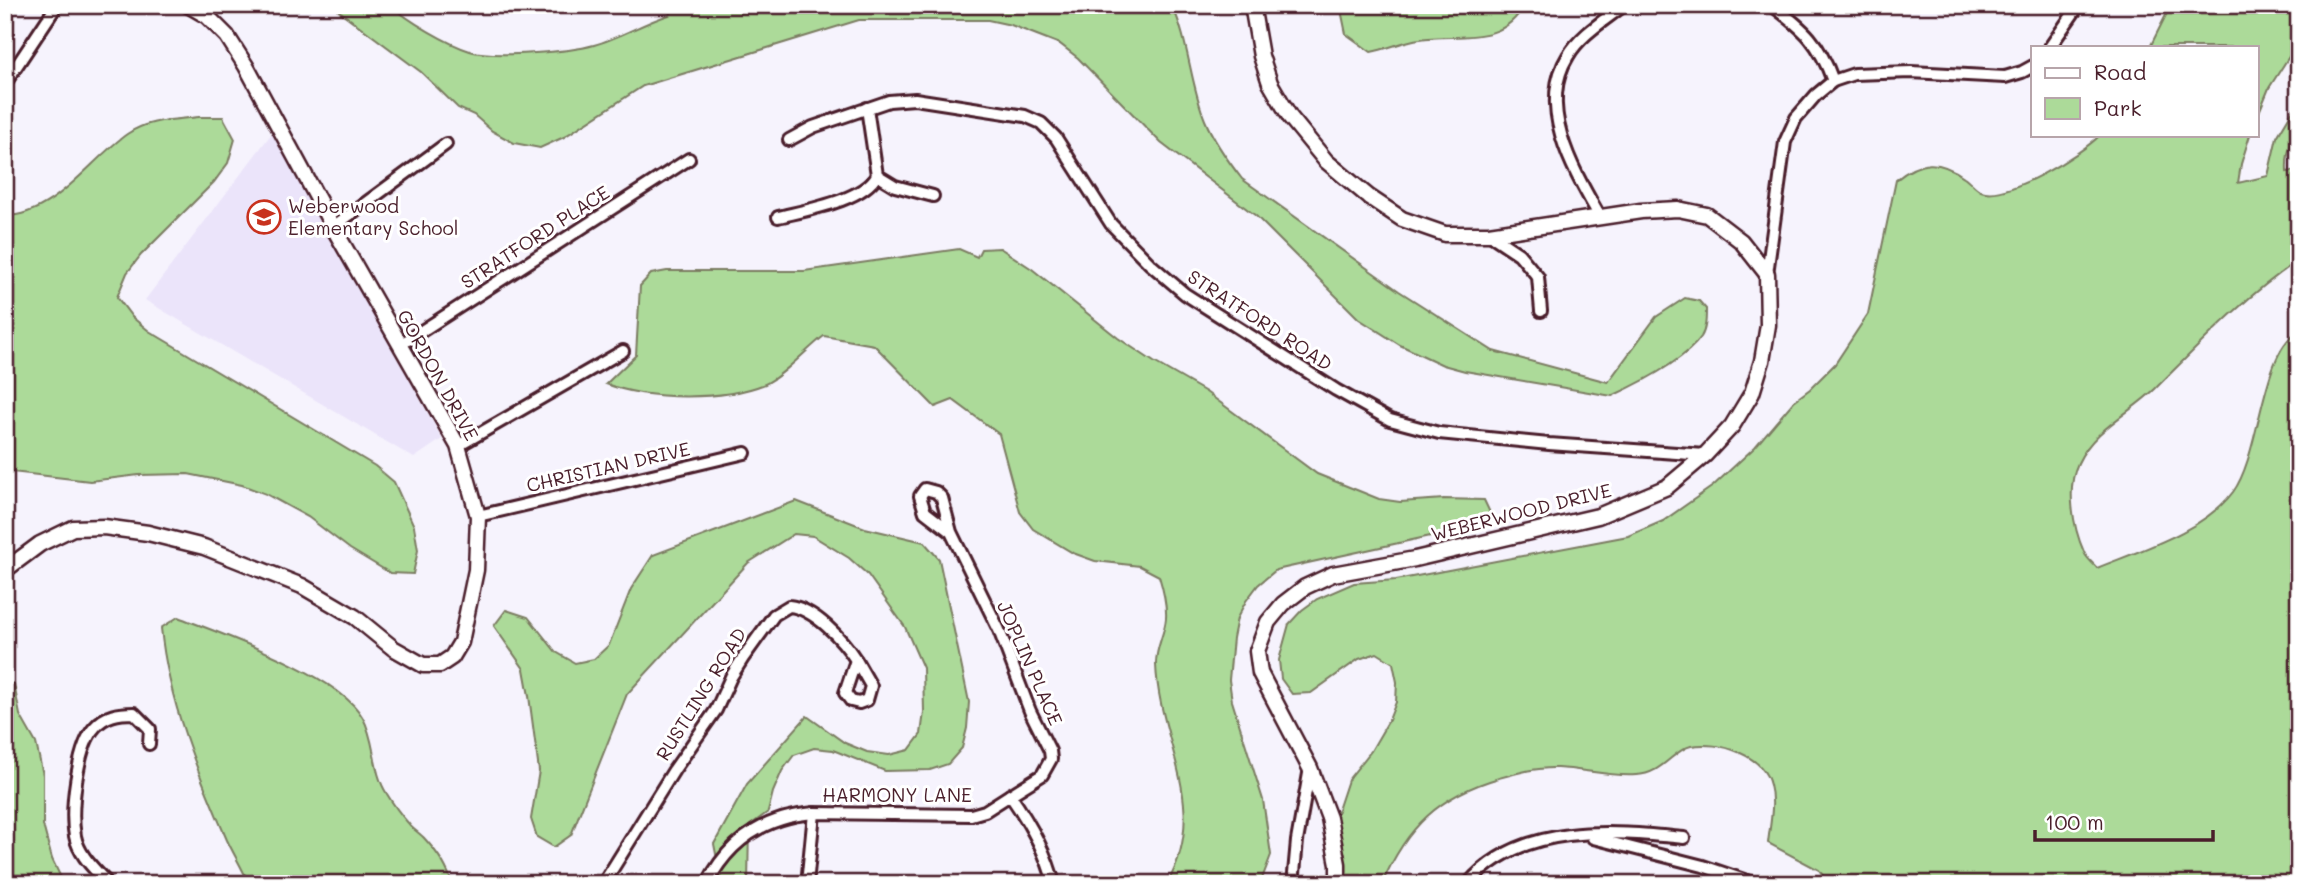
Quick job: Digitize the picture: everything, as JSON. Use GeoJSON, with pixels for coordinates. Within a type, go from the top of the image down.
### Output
{"type":"FeatureCollection","features":[{"type":"Feature","properties":{"kind":"street"},"geometry":{"type":"LineString","coordinates":[[6,82],[57,5]]}},
{"type":"Feature","properties":{"kind":"street","name":"GORDON DRIVE"},"geometry":{"type":"LineString","coordinates":[[5,570],[40,544],[73,528],[104,527],[148,533],[204,547],[302,586],[355,617],[393,648],[423,665],[440,665],[452,657],[460,642],[477,570],[478,516],[458,446],[333,228],[246,66],[227,36],[207,16],[188,5]]}},
{"type":"Feature","properties":{"kind":"street"},"geometry":{"type":"LineString","coordinates":[[1252,5],[1261,56],[1270,83],[1290,117],[1326,161],[1368,197],[1402,219],[1445,234],[1489,234],[1600,217],[1678,209],[1707,215],[1741,241],[1767,274]]}},
{"type":"Feature","properties":{"kind":"street"},"geometry":{"type":"LineString","coordinates":[[1600,217],[1572,166],[1556,115],[1559,81],[1568,55],[1590,32],[1624,5]]}},
{"type":"Feature","properties":{"kind":"street"},"geometry":{"type":"LineString","coordinates":[[1772,5],[1804,29],[1824,57],[1833,82]]}},
{"type":"Feature","properties":{"kind":"street"},"geometry":{"type":"LineString","coordinates":[[2051,46],[2079,5]]}},
{"type":"Feature","properties":{"kind":"street"},"geometry":{"type":"LineString","coordinates":[[1767,274],[1784,142],[1796,118],[1816,95],[1833,82],[1854,74],[1912,72],[2005,77],[2031,66]]}},
{"type":"Feature","properties":{"kind":"street","name":"STRATFORD ROAD"},"geometry":{"type":"LineString","coordinates":[[789,141],[813,127],[889,101],[915,99],[1025,116],[1041,123],[1056,138],[1111,224],[1150,264],[1185,294],[1336,390],[1390,420],[1439,433],[1705,455]]}},
{"type":"Feature","properties":{"kind":"street"},"geometry":{"type":"LineString","coordinates":[[778,217],[856,194],[872,184],[877,175],[867,108]]}},
{"type":"Feature","properties":{"kind":"street"},"geometry":{"type":"LineString","coordinates":[[333,228],[446,144]]}},
{"type":"Feature","properties":{"kind":"street","name":"STRATFORD PLACE"},"geometry":{"type":"LineString","coordinates":[[400,345],[689,159]]}},
{"type":"Feature","properties":{"kind":"street"},"geometry":{"type":"LineString","coordinates":[[877,175],[895,186],[933,195]]}},
{"type":"Feature","properties":{"kind":"street"},"geometry":{"type":"LineString","coordinates":[[1489,234],[1519,254],[1538,277],[1541,311]]}},
{"type":"Feature","properties":{"kind":"street","name":"WEBERWOOD DRIVE"},"geometry":{"type":"LineString","coordinates":[[1338,884],[1338,864],[1329,818],[1310,768],[1260,673],[1257,651],[1268,622],[1283,604],[1305,587],[1333,574],[1415,559],[1598,516],[1667,487],[1705,455],[1731,426],[1752,393],[1762,361],[1768,325],[1767,274]]}},
{"type":"Feature","properties":{"kind":"street"},"geometry":{"type":"LineString","coordinates":[[458,446],[623,351]]}},
{"type":"Feature","properties":{"kind":"street","name":"CHRISTIAN DRIVE"},"geometry":{"type":"LineString","coordinates":[[478,516],[745,453]]}},
{"type":"Feature","properties":{"kind":"street","name":"JOPLIN PLACE"},"geometry":{"type":"LineString","coordinates":[[951,532],[999,630],[1030,711],[1050,751],[1051,759],[1042,775],[1010,795]]}},
{"type":"Feature","properties":{"kind":"street","name":"RUSTLING ROAD"},"geometry":{"type":"LineString","coordinates":[[603,884],[660,791],[716,710],[743,658],[774,615],[789,606],[805,610],[847,645],[856,660]]}},
{"type":"Feature","properties":{"kind":"street"},"geometry":{"type":"LineString","coordinates":[[108,884],[84,857],[75,836],[74,794],[81,756],[94,727],[115,713],[134,713],[150,729],[149,744]]}},
{"type":"Feature","properties":{"kind":"street"},"geometry":{"type":"LineString","coordinates":[[1293,884],[1310,768]]}},
{"type":"Feature","properties":{"kind":"street"},"geometry":{"type":"LineString","coordinates":[[1010,795],[1041,845],[1054,884]]}},
{"type":"Feature","properties":{"kind":"street","name":"HARMONY LANE"},"geometry":{"type":"LineString","coordinates":[[707,884],[726,854],[753,832],[790,815],[971,815],[985,811],[1010,795]]}},
{"type":"Feature","properties":{"kind":"street"},"geometry":{"type":"LineString","coordinates":[[807,884],[814,813]]}},
{"type":"Feature","properties":{"kind":"street"},"geometry":{"type":"LineString","coordinates":[[1468,884],[1485,867],[1509,850],[1530,842],[1630,833],[1684,838]]}},
{"type":"Feature","properties":{"kind":"street"},"geometry":{"type":"LineString","coordinates":[[1580,836],[1677,859],[1756,884]]}},
{"type":"Feature","properties":{"kind":"shaded area","name":"Weberwood Elementary School"},"geometry":{"type":"Polygon","coordinates":[[[272,133],[442,439],[414,458],[145,300],[272,133]]]}},
{"type":"Feature","properties":{"kind":"green space"},"geometry":{"type":"Polygon","coordinates":[[[331,5],[391,5],[418,25],[461,48],[481,53],[513,54],[594,45],[669,15],[674,5],[1172,5],[1205,120],[1217,144],[1242,179],[1399,291],[1493,351],[1608,382],[1656,317],[1685,298],[1699,301],[1706,309],[1705,327],[1701,337],[1684,355],[1612,396],[1443,365],[1400,345],[1359,319],[1256,216],[1161,143],[1078,58],[1060,44],[1011,25],[988,20],[859,20],[643,86],[564,137],[540,148],[514,143],[492,131],[474,115],[458,108],[421,72],[331,5]]]}},
{"type":"Feature","properties":{"kind":"green space"},"geometry":{"type":"Polygon","coordinates":[[[1340,5],[1524,5],[1515,18],[1492,33],[1414,40],[1371,52],[1346,34],[1340,5]]]}},
{"type":"Feature","properties":{"kind":"green space"},"geometry":{"type":"Polygon","coordinates":[[[2171,5],[2299,5],[2299,41],[2269,88],[2258,115],[2258,46],[2150,46],[2171,5]]]}},
{"type":"Feature","properties":{"kind":"green space"},"geometry":{"type":"Polygon","coordinates":[[[2299,100],[2299,126],[2289,150],[2287,172],[2299,170],[2299,260],[2242,305],[2155,389],[2093,441],[2074,473],[2072,508],[2080,542],[2086,556],[2097,568],[2171,538],[2206,518],[2233,492],[2242,475],[2277,359],[2286,342],[2299,331],[2299,884],[1829,884],[1819,870],[1768,843],[1772,799],[1766,774],[1759,765],[1738,752],[1702,745],[1685,748],[1645,774],[1616,775],[1542,768],[1478,785],[1442,804],[1427,816],[1402,846],[1382,884],[1341,884],[1341,851],[1336,816],[1348,780],[1371,751],[1389,720],[1396,702],[1397,682],[1393,663],[1377,653],[1359,659],[1311,693],[1292,694],[1281,679],[1279,660],[1289,624],[1302,610],[1317,599],[1354,583],[1396,580],[1628,536],[1663,521],[1713,486],[1755,447],[1794,401],[1835,364],[1868,314],[1896,180],[1913,169],[1930,164],[1946,167],[1981,191],[1993,192],[2025,183],[2043,174],[2099,136],[2250,136],[2238,183],[2268,176],[2277,137],[2299,100]]]}},
{"type":"Feature","properties":{"kind":"green space"},"geometry":{"type":"Polygon","coordinates":[[[223,117],[235,139],[228,163],[214,182],[141,255],[127,273],[117,297],[132,317],[149,331],[375,466],[394,482],[414,526],[418,550],[413,574],[390,573],[350,549],[308,517],[266,494],[242,485],[188,474],[139,475],[90,481],[12,472],[5,476],[5,216],[23,214],[56,197],[113,145],[135,129],[162,121],[223,117]]]}},
{"type":"Feature","properties":{"kind":"green space"},"geometry":{"type":"Polygon","coordinates":[[[1000,248],[1032,269],[1118,338],[1206,392],[1317,474],[1379,499],[1400,502],[1484,500],[1493,519],[1476,526],[1276,570],[1258,585],[1246,601],[1237,618],[1229,680],[1232,701],[1263,800],[1271,855],[1260,884],[1167,884],[1179,855],[1184,828],[1184,801],[1159,694],[1156,659],[1166,612],[1159,576],[1140,566],[1095,561],[1073,553],[1033,529],[1020,512],[999,434],[953,400],[935,407],[874,345],[824,336],[779,375],[748,390],[707,396],[664,396],[606,384],[636,355],[640,286],[651,274],[667,271],[804,271],[959,249],[977,257],[981,249],[1000,248]]]}},
{"type":"Feature","properties":{"kind":"green space"},"geometry":{"type":"Polygon","coordinates":[[[796,501],[865,528],[924,542],[939,559],[969,702],[962,748],[948,764],[930,770],[885,771],[833,750],[814,748],[794,755],[782,771],[768,812],[749,826],[748,884],[722,884],[714,844],[747,784],[807,716],[845,743],[867,752],[889,755],[909,750],[921,734],[924,712],[923,668],[905,627],[868,575],[849,558],[813,536],[794,534],[748,563],[627,694],[571,835],[554,847],[537,837],[531,819],[539,771],[524,669],[494,626],[506,610],[528,617],[556,652],[575,663],[594,659],[609,645],[631,589],[653,555],[796,501]]]}},
{"type":"Feature","properties":{"kind":"green space"},"geometry":{"type":"Polygon","coordinates":[[[178,617],[279,658],[331,687],[350,702],[367,727],[379,776],[387,794],[437,854],[452,884],[249,884],[205,789],[177,709],[161,628],[178,617]]]}},
{"type":"Feature","properties":{"kind":"green space"},"geometry":{"type":"Polygon","coordinates":[[[5,680],[14,684],[20,715],[36,743],[43,775],[43,825],[52,859],[64,884],[5,884],[5,680]]]}},
{"type":"Feature","properties":{"kind":"place","name":"Weberwood Elementary School"},"geometry":{"type":"Point","coordinates":[264,217]}}]}
